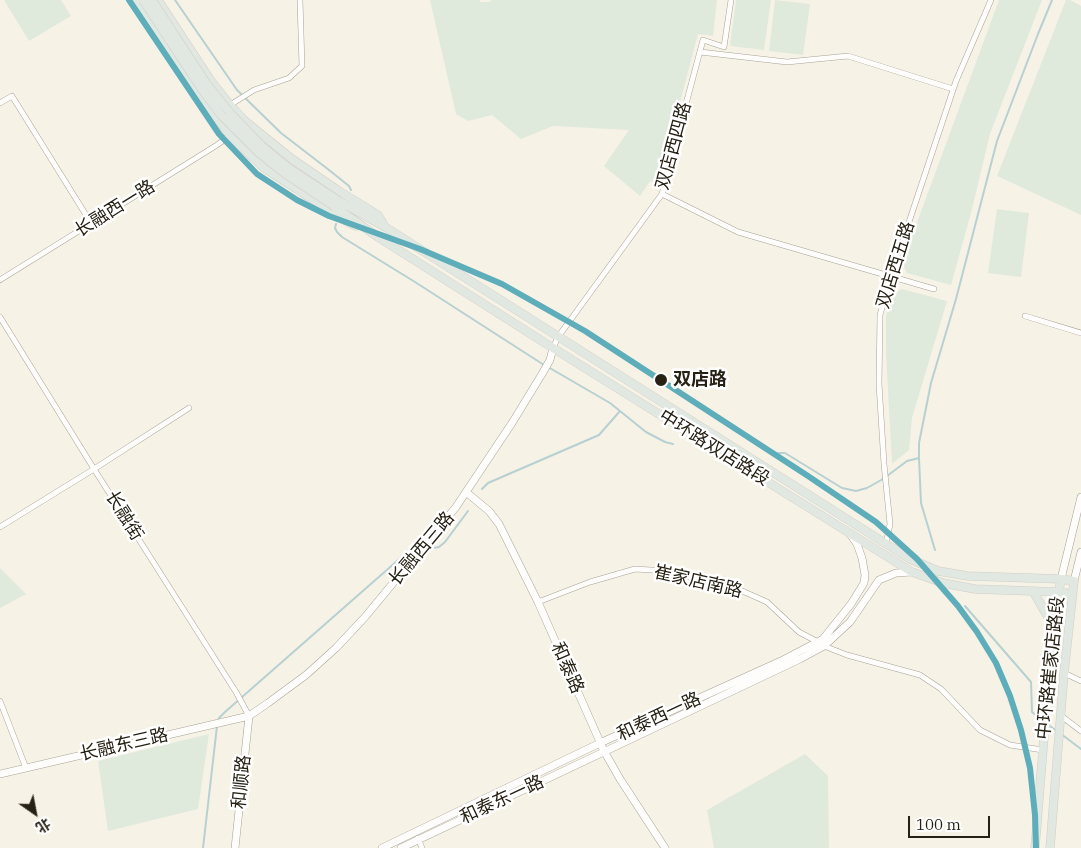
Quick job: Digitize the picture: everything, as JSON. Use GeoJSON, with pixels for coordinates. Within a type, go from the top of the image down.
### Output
{"type":"FeatureCollection","features":[{"type":"Feature","properties":{"kind":"main road"},"geometry":{"type":"LineString","coordinates":[[138,0],[191,82],[230,136],[249,156],[264,168],[346,221],[378,237]]}},
{"type":"Feature","properties":{"kind":"main road"},"geometry":{"type":"LineString","coordinates":[[143,0],[221,115],[259,153],[284,173],[337,204],[385,227]]}},
{"type":"Feature","properties":{"kind":"main road"},"geometry":{"type":"LineString","coordinates":[[152,0],[206,83],[231,114],[262,146],[287,167],[378,237]]}},
{"type":"Feature","properties":{"kind":"main road"},"geometry":{"type":"LineString","coordinates":[[158,0],[210,80],[245,121],[292,159],[378,214],[385,227]]}},
{"type":"Feature","properties":{"kind":"main road","name":"中环路双店路段"},"geometry":{"type":"LineString","coordinates":[[385,227],[910,559],[938,571],[968,576],[1061,579],[1077,582]]}},
{"type":"Feature","properties":{"kind":"main road","name":"中环路双店路段"},"geometry":{"type":"LineString","coordinates":[[378,237],[912,572],[943,583],[974,589],[1072,594]]}},
{"type":"Feature","properties":{"kind":"main road","name":"中环路崔家店路段"},"geometry":{"type":"LineString","coordinates":[[1035,848],[1053,626],[1061,579]]}},
{"type":"Feature","properties":{"kind":"main road","name":"中环路崔家店路段"},"geometry":{"type":"LineString","coordinates":[[1050,848],[1072,594],[1077,582]]}},
{"type":"Feature","properties":{"kind":"main road"},"geometry":{"type":"LineString","coordinates":[[1033,592],[1053,626]]}},
{"type":"Feature","properties":{"kind":"street"},"geometry":{"type":"LineString","coordinates":[[230,105],[254,90],[289,78],[302,66],[300,0]]}},
{"type":"Feature","properties":{"kind":"street"},"geometry":{"type":"LineString","coordinates":[[730,0],[724,47],[703,40],[700,52],[787,62],[848,56],[953,89]]}},
{"type":"Feature","properties":{"kind":"street","name":"双店西五路"},"geometry":{"type":"LineString","coordinates":[[886,544],[890,524],[879,384],[880,315],[891,276],[953,89],[990,0]]}},
{"type":"Feature","properties":{"kind":"street","name":"双店西四路"},"geometry":{"type":"LineString","coordinates":[[553,348],[558,337],[662,194],[700,52]]}},
{"type":"Feature","properties":{"kind":"street"},"geometry":{"type":"LineString","coordinates":[[0,103],[12,96],[91,223]]}},
{"type":"Feature","properties":{"kind":"street","name":"长融西一路"},"geometry":{"type":"LineString","coordinates":[[0,280],[217,145],[230,136],[245,121]]}},
{"type":"Feature","properties":{"kind":"street"},"geometry":{"type":"LineString","coordinates":[[662,194],[738,232],[934,289]]}},
{"type":"Feature","properties":{"kind":"street"},"geometry":{"type":"LineString","coordinates":[[1025,316],[1081,333]]}},
{"type":"Feature","properties":{"kind":"street","name":"长融街"},"geometry":{"type":"LineString","coordinates":[[0,317],[236,692],[249,716]]}},
{"type":"Feature","properties":{"kind":"street","name":"长融西三路"},"geometry":{"type":"LineString","coordinates":[[249,716],[306,675],[336,648],[371,610],[456,507],[542,374],[550,360],[553,348]]}},
{"type":"Feature","properties":{"kind":"street"},"geometry":{"type":"LineString","coordinates":[[0,527],[189,408]]}},
{"type":"Feature","properties":{"kind":"street","name":"和泰路"},"geometry":{"type":"LineString","coordinates":[[466,492],[489,510],[499,524],[538,602],[604,751],[665,848]]}},
{"type":"Feature","properties":{"kind":"street"},"geometry":{"type":"LineString","coordinates":[[1061,579],[1081,497]]}},
{"type":"Feature","properties":{"kind":"street","name":"和泰西一路"},"geometry":{"type":"LineString","coordinates":[[821,644],[822,639],[851,604],[864,583],[865,575],[862,558],[857,544],[848,532]]}},
{"type":"Feature","properties":{"kind":"street"},"geometry":{"type":"LineString","coordinates":[[1077,582],[1081,552]]}},
{"type":"Feature","properties":{"kind":"street","name":"崔家店南路"},"geometry":{"type":"LineString","coordinates":[[538,602],[590,582],[635,568],[667,571],[740,590],[767,602],[799,632],[821,644],[847,655],[920,675],[941,689],[980,730],[1010,745],[1043,750]]}},
{"type":"Feature","properties":{"kind":"street","name":"和泰西一路"},"geometry":{"type":"LineString","coordinates":[[604,751],[800,659],[850,622],[879,580],[896,573],[912,572]]}},
{"type":"Feature","properties":{"kind":"street","name":"和泰西一路"},"geometry":{"type":"LineString","coordinates":[[382,848],[418,836],[600,743],[821,644]]}},
{"type":"Feature","properties":{"kind":"street"},"geometry":{"type":"LineString","coordinates":[[1064,673],[1081,681]]}},
{"type":"Feature","properties":{"kind":"street"},"geometry":{"type":"LineString","coordinates":[[0,702],[26,768]]}},
{"type":"Feature","properties":{"kind":"street","name":"长融东三路"},"geometry":{"type":"LineString","coordinates":[[0,774],[249,716]]}},
{"type":"Feature","properties":{"kind":"street","name":"和顺路"},"geometry":{"type":"LineString","coordinates":[[234,848],[249,716]]}},
{"type":"Feature","properties":{"kind":"street"},"geometry":{"type":"LineString","coordinates":[[1060,718],[1081,731]]}},
{"type":"Feature","properties":{"kind":"street","name":"和泰东一路"},"geometry":{"type":"LineString","coordinates":[[401,848],[418,836],[604,751]]}},
{"type":"Feature","properties":{"kind":"street"},"geometry":{"type":"LineString","coordinates":[[418,836],[422,848]]}},
{"type":"Feature","properties":{"kind":"shaded area"},"geometry":{"type":"Polygon","coordinates":[[[4,0],[61,0],[71,16],[29,41],[4,0]]]}},
{"type":"Feature","properties":{"kind":"shaded area"},"geometry":{"type":"Polygon","coordinates":[[[430,0],[480,0],[480,2],[489,2],[492,0],[717,0],[713,36],[698,34],[660,185],[650,181],[640,196],[604,166],[629,130],[553,126],[521,139],[492,115],[468,121],[456,114],[430,0]]]}},
{"type":"Feature","properties":{"kind":"shaded area"},"geometry":{"type":"Polygon","coordinates":[[[736,0],[771,0],[764,50],[730,46],[736,0]]]}},
{"type":"Feature","properties":{"kind":"shaded area"},"geometry":{"type":"Polygon","coordinates":[[[775,0],[810,4],[803,55],[769,51],[775,0]]]}},
{"type":"Feature","properties":{"kind":"shaded area"},"geometry":{"type":"Polygon","coordinates":[[[999,0],[1042,0],[990,134],[951,285],[907,273],[902,263],[999,0]]]}},
{"type":"Feature","properties":{"kind":"shaded area"},"geometry":{"type":"Polygon","coordinates":[[[1066,0],[1081,6],[1081,215],[997,176],[1066,0]]]}},
{"type":"Feature","properties":{"kind":"shaded area"},"geometry":{"type":"Polygon","coordinates":[[[997,209],[1029,213],[1021,277],[988,273],[997,209]]]}},
{"type":"Feature","properties":{"kind":"shaded area"},"geometry":{"type":"Polygon","coordinates":[[[902,289],[947,301],[912,418],[909,450],[892,464],[886,354],[886,316],[891,295],[902,289]]]}},
{"type":"Feature","properties":{"kind":"shaded area"},"geometry":{"type":"Polygon","coordinates":[[[0,568],[26,594],[0,608],[0,568]]]}},
{"type":"Feature","properties":{"kind":"shaded area"},"geometry":{"type":"Polygon","coordinates":[[[209,734],[198,809],[108,831],[98,761],[209,734]]]}},
{"type":"Feature","properties":{"kind":"shaded area"},"geometry":{"type":"Polygon","coordinates":[[[805,754],[828,776],[829,848],[714,848],[707,810],[805,754]]]}},
{"type":"Feature","properties":{"kind":"waterway"},"geometry":{"type":"LineString","coordinates":[[175,0],[237,90],[281,133],[349,186],[351,190]]}},
{"type":"Feature","properties":{"kind":"waterway"},"geometry":{"type":"LineString","coordinates":[[935,550],[921,503],[919,458],[919,443],[931,383],[956,299],[997,141],[1052,0]]}},
{"type":"Feature","properties":{"kind":"waterway"},"geometry":{"type":"LineString","coordinates":[[336,224],[335,228],[342,237],[544,365]]}},
{"type":"Feature","properties":{"kind":"waterway"},"geometry":{"type":"LineString","coordinates":[[548,367],[610,403],[646,432],[673,444]]}},
{"type":"Feature","properties":{"kind":"waterway"},"geometry":{"type":"LineString","coordinates":[[482,489],[488,483],[599,435],[620,411]]}},
{"type":"Feature","properties":{"kind":"waterway"},"geometry":{"type":"LineString","coordinates":[[778,453],[785,453],[842,488],[856,491],[867,488],[883,479]]}},
{"type":"Feature","properties":{"kind":"waterway"},"geometry":{"type":"LineString","coordinates":[[887,476],[907,461],[919,458]]}},
{"type":"Feature","properties":{"kind":"waterway"},"geometry":{"type":"LineString","coordinates":[[428,546],[433,548],[439,547],[445,542],[468,511]]}},
{"type":"Feature","properties":{"kind":"waterway"},"geometry":{"type":"LineString","coordinates":[[218,722],[225,712],[405,554],[412,548],[420,545]]}},
{"type":"Feature","properties":{"kind":"waterway"},"geometry":{"type":"LineString","coordinates":[[965,606],[1031,682],[1032,712],[1043,721]]}},
{"type":"Feature","properties":{"kind":"waterway"},"geometry":{"type":"LineString","coordinates":[[1047,724],[1057,731]]}},
{"type":"Feature","properties":{"kind":"waterway"},"geometry":{"type":"LineString","coordinates":[[203,848],[217,726]]}},
{"type":"Feature","properties":{"kind":"waterway"},"geometry":{"type":"LineString","coordinates":[[1061,734],[1081,749]]}},
{"type":"Feature","properties":{"kind":"transit line"},"geometry":{"type":"LineString","coordinates":[[129,0],[219,134],[257,174],[297,200],[329,216],[420,249],[502,284],[585,331],[876,522],[917,559],[958,606],[977,632],[996,663],[1010,696],[1030,768],[1036,848]]}},
{"type":"Feature","properties":{"kind":"place","name":"双店路"},"geometry":{"type":"Point","coordinates":[661,380]}}]}
